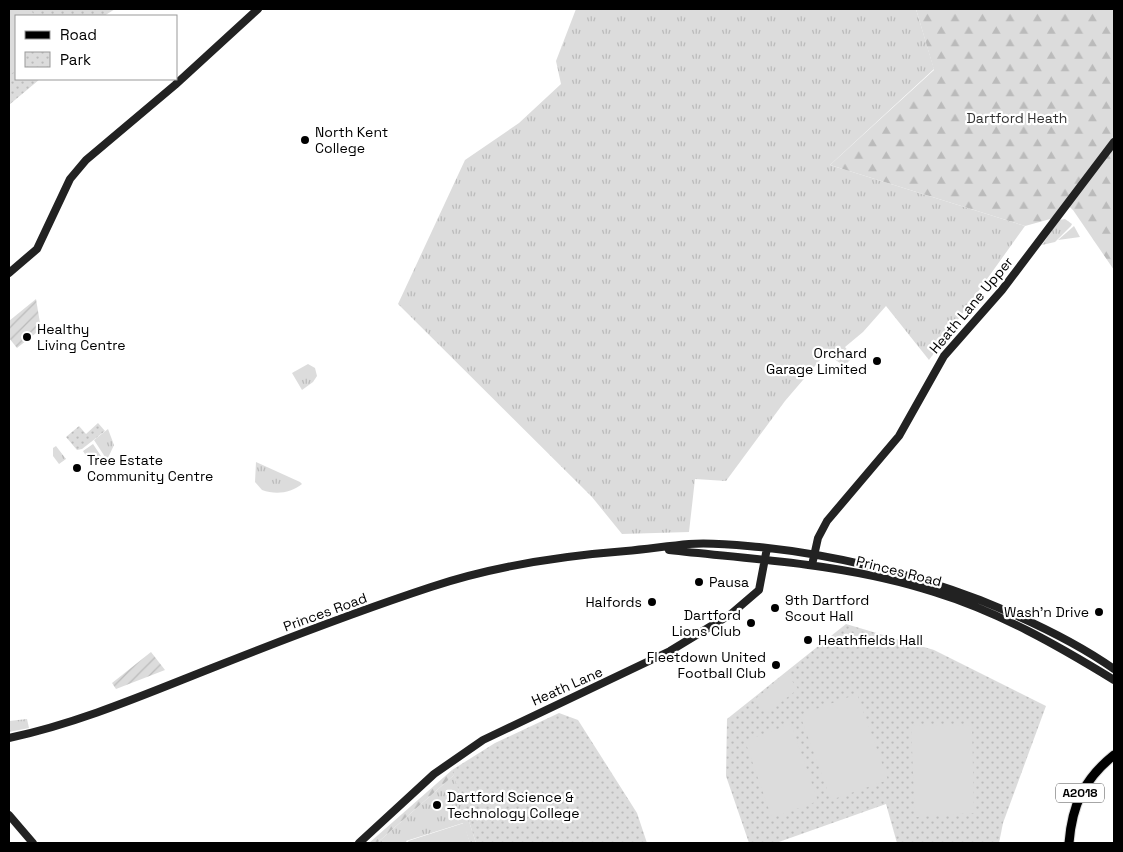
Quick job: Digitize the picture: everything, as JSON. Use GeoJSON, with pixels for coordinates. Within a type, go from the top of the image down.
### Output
{"type":"FeatureCollection","features":[{"type":"Feature","properties":{"kind":"main road"},"geometry":{"type":"LineString","coordinates":[[9,273],[37,249],[70,179],[86,160],[175,85],[258,9]]}},
{"type":"Feature","properties":{"kind":"main road","name":"Heath Lane Upper"},"geometry":{"type":"LineString","coordinates":[[812,566],[818,538],[827,521],[898,436],[944,356],[1002,290],[1114,142]]}},
{"type":"Feature","properties":{"kind":"main road","name":"Princes Road"},"geometry":{"type":"LineString","coordinates":[[9,738],[65,723],[281,641],[464,577],[528,562],[572,555],[659,549],[691,544],[767,548],[815,554],[870,565],[960,592],[1010,612],[1066,638],[1114,669]]}},
{"type":"Feature","properties":{"kind":"main road","name":"Heath Lane"},"geometry":{"type":"LineString","coordinates":[[359,843],[434,774],[476,745],[519,722],[670,650],[731,614],[759,590],[767,548]]}},
{"type":"Feature","properties":{"kind":"main road","name":"Princes Road"},"geometry":{"type":"LineString","coordinates":[[659,549],[766,559],[865,574],[944,595],[1006,619],[1114,680]]}},
{"type":"Feature","properties":{"kind":"main road","name":"A2018"},"geometry":{"type":"LineString","coordinates":[[1069,843],[1070,821],[1078,795],[1097,769],[1114,755]]}},
{"type":"Feature","properties":{"kind":"main road"},"geometry":{"type":"LineString","coordinates":[[9,816],[33,843]]}},
{"type":"Feature","properties":{"kind":"green space"},"geometry":{"type":"Polygon","coordinates":[[[9,9],[115,9],[106,15],[15,15],[15,80],[39,80],[9,105],[9,9]]]}},
{"type":"Feature","properties":{"kind":"green space"},"geometry":{"type":"Polygon","coordinates":[[[9,9],[30,9],[34,15],[15,15],[15,72],[9,75],[9,9]]]}},
{"type":"Feature","properties":{"kind":"green space"},"geometry":{"type":"Polygon","coordinates":[[[576,9],[916,9],[934,69],[830,165],[1025,226],[929,360],[886,306],[863,332],[845,347],[853,357],[844,366],[826,353],[785,401],[726,481],[695,479],[689,532],[622,534],[592,497],[398,304],[465,160],[519,123],[561,84],[556,61],[576,9]]]}},
{"type":"Feature","properties":{"kind":"green space","name":"Dartford Heath"},"geometry":{"type":"Polygon","coordinates":[[[916,9],[1114,9],[1114,270],[1073,210],[1065,203],[1054,218],[1025,226],[830,165],[934,70],[916,9]]]}},
{"type":"Feature","properties":{"kind":"green space"},"geometry":{"type":"Polygon","coordinates":[[[1065,219],[1072,224],[1071,226],[1055,242],[1042,245],[1059,220],[1065,219]]]}},
{"type":"Feature","properties":{"kind":"green space"},"geometry":{"type":"Polygon","coordinates":[[[1074,226],[1080,237],[1058,240],[1074,226]]]}},
{"type":"Feature","properties":{"kind":"green space"},"geometry":{"type":"Polygon","coordinates":[[[36,299],[41,329],[17,348],[9,338],[9,321],[36,299]]]}},
{"type":"Feature","properties":{"kind":"green space"},"geometry":{"type":"Polygon","coordinates":[[[308,364],[315,368],[317,376],[313,382],[302,390],[292,373],[308,364]]]}},
{"type":"Feature","properties":{"kind":"green space"},"geometry":{"type":"Polygon","coordinates":[[[98,423],[105,431],[82,449],[77,450],[66,437],[79,426],[86,434],[98,423]]]}},
{"type":"Feature","properties":{"kind":"green space"},"geometry":{"type":"Polygon","coordinates":[[[108,429],[114,445],[107,460],[94,440],[108,429]]]}},
{"type":"Feature","properties":{"kind":"green space"},"geometry":{"type":"Polygon","coordinates":[[[93,444],[103,459],[93,466],[83,451],[93,444]]]}},
{"type":"Feature","properties":{"kind":"green space"},"geometry":{"type":"Polygon","coordinates":[[[56,446],[66,459],[59,464],[53,456],[53,448],[56,446]]]}},
{"type":"Feature","properties":{"kind":"green space"},"geometry":{"type":"Polygon","coordinates":[[[256,462],[302,484],[283,492],[262,490],[255,482],[256,462]]]}},
{"type":"Feature","properties":{"kind":"green space"},"geometry":{"type":"Polygon","coordinates":[[[846,624],[934,650],[1046,706],[1003,823],[999,843],[897,843],[886,804],[776,843],[749,843],[726,776],[727,719],[846,624]]]}},
{"type":"Feature","properties":{"kind":"green space"},"geometry":{"type":"Polygon","coordinates":[[[151,652],[165,670],[116,689],[112,683],[151,652]]]}},
{"type":"Feature","properties":{"kind":"green space"},"geometry":{"type":"Polygon","coordinates":[[[787,674],[798,689],[767,713],[755,699],[787,674]]]}},
{"type":"Feature","properties":{"kind":"green space"},"geometry":{"type":"Polygon","coordinates":[[[857,694],[888,780],[831,800],[800,715],[857,694]]]}},
{"type":"Feature","properties":{"kind":"green space"},"geometry":{"type":"Polygon","coordinates":[[[559,713],[578,720],[637,813],[647,843],[476,843],[452,770],[495,743],[559,713]]]}},
{"type":"Feature","properties":{"kind":"green space"},"geometry":{"type":"Polygon","coordinates":[[[27,719],[29,728],[9,732],[9,721],[27,719]]]}},
{"type":"Feature","properties":{"kind":"green space"},"geometry":{"type":"Polygon","coordinates":[[[791,724],[818,801],[772,818],[745,741],[791,724]]]}},
{"type":"Feature","properties":{"kind":"green space"},"geometry":{"type":"Polygon","coordinates":[[[911,725],[972,726],[974,813],[915,817],[911,725]]]}},
{"type":"Feature","properties":{"kind":"green space"},"geometry":{"type":"Polygon","coordinates":[[[452,770],[454,775],[377,843],[369,843],[452,770]]]}},
{"type":"Feature","properties":{"kind":"green space","name":"Dartford Science & Technology College"},"geometry":{"type":"Polygon","coordinates":[[[454,775],[476,843],[470,843],[463,823],[406,841],[407,843],[377,843],[454,775]]]}},
{"type":"Feature","properties":{"kind":"green space"},"geometry":{"type":"Polygon","coordinates":[[[464,823],[470,843],[409,843],[408,841],[464,823]]]}},
{"type":"Feature","properties":{"kind":"place","name":"North Kent College"},"geometry":{"type":"Point","coordinates":[305,140]}},
{"type":"Feature","properties":{"kind":"place","name":"Healthy Living Centre"},"geometry":{"type":"Point","coordinates":[27,337]}},
{"type":"Feature","properties":{"kind":"place","name":"Orchard Garage Limited"},"geometry":{"type":"Point","coordinates":[877,361]}},
{"type":"Feature","properties":{"kind":"place","name":"Tree Estate Community Centre"},"geometry":{"type":"Point","coordinates":[77,468]}},
{"type":"Feature","properties":{"kind":"place","name":"Pausa"},"geometry":{"type":"Point","coordinates":[699,582]}},
{"type":"Feature","properties":{"kind":"place","name":"Halfords"},"geometry":{"type":"Point","coordinates":[652,602]}},
{"type":"Feature","properties":{"kind":"place","name":"9th Dartford Scout Hall"},"geometry":{"type":"Point","coordinates":[775,608]}},
{"type":"Feature","properties":{"kind":"place","name":"Wash'n Drive"},"geometry":{"type":"Point","coordinates":[1099,612]}},
{"type":"Feature","properties":{"kind":"place","name":"Dartford Lions Club"},"geometry":{"type":"Point","coordinates":[751,623]}},
{"type":"Feature","properties":{"kind":"place","name":"Heathfields Hall"},"geometry":{"type":"Point","coordinates":[808,640]}},
{"type":"Feature","properties":{"kind":"place","name":"Fleetdown United Football Club"},"geometry":{"type":"Point","coordinates":[776,665]}},
{"type":"Feature","properties":{"kind":"place","name":"Dartford Science & Technology College"},"geometry":{"type":"Point","coordinates":[437,805]}}]}
